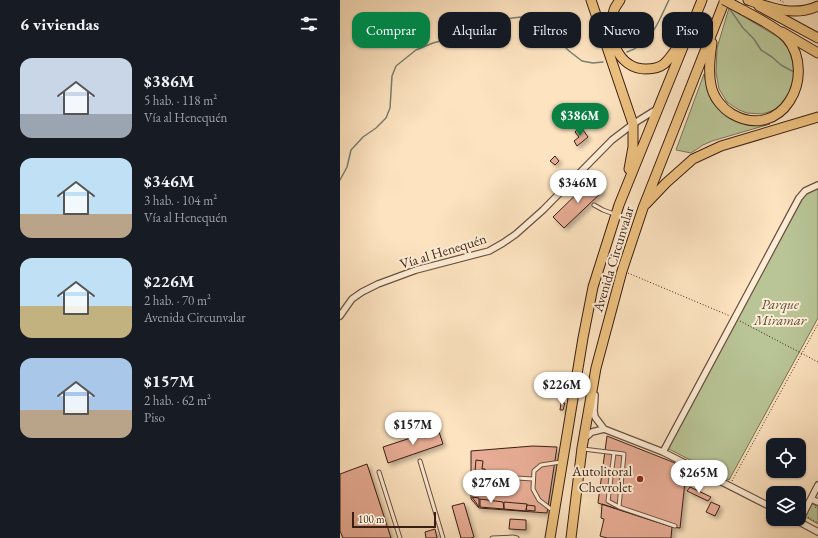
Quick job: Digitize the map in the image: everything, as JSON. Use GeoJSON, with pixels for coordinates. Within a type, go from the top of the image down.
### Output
{"type":"FeatureCollection","features":[{"type":"Feature","properties":{"kind":"main road"},"geometry":{"type":"LineString","coordinates":[[591,0],[633,124],[632,154],[619,206]]}},
{"type":"Feature","properties":{"kind":"main road"},"geometry":{"type":"LineString","coordinates":[[620,0],[614,10],[612,18],[613,42],[617,52],[623,60],[638,68],[652,68],[664,64],[677,48]]}},
{"type":"Feature","properties":{"kind":"main road","name":"Avenida Circunvalar"},"geometry":{"type":"LineString","coordinates":[[697,12],[702,0]]}},
{"type":"Feature","properties":{"kind":"main road"},"geometry":{"type":"LineString","coordinates":[[724,0],[818,53]]}},
{"type":"Feature","properties":{"kind":"main road","name":"Avenida Circunvalar"},"geometry":{"type":"LineString","coordinates":[[571,538],[582,445],[596,368],[622,271],[642,208],[724,0]]}},
{"type":"Feature","properties":{"kind":"main road"},"geometry":{"type":"LineString","coordinates":[[748,0],[772,8],[790,11],[810,10],[818,6]]}},
{"type":"Feature","properties":{"kind":"main road"},"geometry":{"type":"LineString","coordinates":[[748,0],[818,38]]}},
{"type":"Feature","properties":{"kind":"main road"},"geometry":{"type":"LineString","coordinates":[[714,27],[709,69],[711,86],[716,98],[723,107],[730,112],[744,118],[758,120],[778,115],[792,102],[799,89],[802,76],[799,57],[793,45],[780,32],[743,10]]}},
{"type":"Feature","properties":{"kind":"main road","name":"Avenida Circunvalar"},"geometry":{"type":"LineString","coordinates":[[550,538],[583,338],[593,288],[619,206],[683,48]]}},
{"type":"Feature","properties":{"kind":"main road"},"geometry":{"type":"LineString","coordinates":[[642,208],[666,183],[693,159],[721,146],[818,117]]}},
{"type":"Feature","properties":{"kind":"street","name":"Vía al Henequén"},"geometry":{"type":"LineString","coordinates":[[340,316],[352,299],[378,284],[416,270],[489,251],[503,243],[516,234],[543,210],[607,146],[633,124],[658,108]]}},
{"type":"Feature","properties":{"kind":"street"},"geometry":{"type":"LineString","coordinates":[[663,452],[799,198],[805,191],[816,186]]}},
{"type":"Feature","properties":{"kind":"street"},"geometry":{"type":"LineString","coordinates":[[596,368],[594,411],[598,422],[604,429],[663,452],[766,504]]}},
{"type":"Feature","properties":{"kind":"street"},"geometry":{"type":"LineString","coordinates":[[582,445],[588,435],[592,432],[604,429]]}},
{"type":"Feature","properties":{"kind":"street"},"geometry":{"type":"LineString","coordinates":[[806,506],[818,485]]}},
{"type":"Feature","properties":{"kind":"street"},"geometry":{"type":"LineString","coordinates":[[811,499],[818,502]]}},
{"type":"Feature","properties":{"kind":"street"},"geometry":{"type":"LineString","coordinates":[[806,525],[818,532]]}},
{"type":"Feature","properties":{"kind":"lane"},"geometry":{"type":"LineString","coordinates":[[594,205],[616,215]]}},
{"type":"Feature","properties":{"kind":"lane"},"geometry":{"type":"LineString","coordinates":[[582,445],[624,454],[619,506]]}},
{"type":"Feature","properties":{"kind":"lane"},"geometry":{"type":"LineString","coordinates":[[614,453],[608,501],[675,526]]}},
{"type":"Feature","properties":{"kind":"lane"},"geometry":{"type":"LineString","coordinates":[[420,461],[443,538]]}},
{"type":"Feature","properties":{"kind":"lane"},"geometry":{"type":"LineString","coordinates":[[555,512],[539,500],[533,489],[534,471],[541,465],[563,462]]}},
{"type":"Feature","properties":{"kind":"lane"},"geometry":{"type":"LineString","coordinates":[[378,472],[400,538]]}},
{"type":"Feature","properties":{"kind":"lane"},"geometry":{"type":"LineString","coordinates":[[497,477],[533,479]]}},
{"type":"Feature","properties":{"kind":"lane"},"geometry":{"type":"LineString","coordinates":[[492,538],[517,538]]}},
{"type":"Feature","properties":{"kind":"path"},"geometry":{"type":"LineString","coordinates":[[622,271],[734,318],[818,362]]}},
{"type":"Feature","properties":{"kind":"path"},"geometry":{"type":"LineString","coordinates":[[730,485],[818,324]]}},
{"type":"Feature","properties":{"kind":"path"},"geometry":{"type":"LineString","coordinates":[[806,516],[818,523]]}},
{"type":"Feature","properties":{"kind":"green space"},"geometry":{"type":"Polygon","coordinates":[[[729,8],[778,37],[789,49],[796,62],[791,95],[775,110],[762,114],[747,113],[739,110],[727,102],[719,89],[716,73],[717,48],[729,8]]]}},
{"type":"Feature","properties":{"kind":"green space"},"geometry":{"type":"Polygon","coordinates":[[[704,74],[713,100],[725,115],[744,122],[770,124],[712,141],[691,153],[676,150],[704,74]]]}},
{"type":"Feature","properties":{"kind":"green space","name":"Parque Miramar"},"geometry":{"type":"Polygon","coordinates":[[[818,187],[818,318],[729,480],[667,448],[800,199],[806,193],[818,187]]]}},
{"type":"Feature","properties":{"kind":"green space"},"geometry":{"type":"Polygon","coordinates":[[[811,503],[818,507],[818,524],[806,517],[806,512],[811,503]]]}},
{"type":"Feature","properties":{"kind":"building"},"geometry":{"type":"Polygon","coordinates":[[[579,128],[581,132],[583,130],[588,137],[577,146],[574,141],[579,137],[575,132],[579,128]]]}},
{"type":"Feature","properties":{"kind":"building"},"geometry":{"type":"Polygon","coordinates":[[[555,156],[559,161],[555,165],[550,161],[555,156]]]}},
{"type":"Feature","properties":{"kind":"building"},"geometry":{"type":"Polygon","coordinates":[[[592,179],[603,191],[564,228],[553,217],[592,179]]]}},
{"type":"Feature","properties":{"kind":"building"},"geometry":{"type":"Polygon","coordinates":[[[561,403],[565,403],[563,410],[560,410],[561,403]]]}},
{"type":"Feature","properties":{"kind":"building"},"geometry":{"type":"Polygon","coordinates":[[[438,429],[443,444],[388,463],[383,447],[438,429]]]}},
{"type":"Feature","properties":{"kind":"building","name":"Autolitoral Chevrolet"},"geometry":{"type":"Polygon","coordinates":[[[607,436],[675,463],[674,476],[685,482],[680,528],[672,527],[598,503],[607,436]]]}},
{"type":"Feature","properties":{"kind":"building"},"geometry":{"type":"Polygon","coordinates":[[[533,446],[557,447],[547,513],[479,508],[471,499],[471,451],[533,446]]]}},
{"type":"Feature","properties":{"kind":"building"},"geometry":{"type":"Polygon","coordinates":[[[476,460],[483,461],[482,469],[485,469],[484,483],[474,482],[476,460]]]}},
{"type":"Feature","properties":{"kind":"building"},"geometry":{"type":"Polygon","coordinates":[[[367,464],[391,538],[343,538],[340,531],[340,474],[367,464]]]}},
{"type":"Feature","properties":{"kind":"building"},"geometry":{"type":"Polygon","coordinates":[[[476,482],[482,483],[481,491],[475,491],[476,482]]]}},
{"type":"Feature","properties":{"kind":"building"},"geometry":{"type":"Polygon","coordinates":[[[690,487],[711,497],[708,501],[687,491],[690,487]]]}},
{"type":"Feature","properties":{"kind":"building"},"geometry":{"type":"Polygon","coordinates":[[[472,497],[479,498],[479,507],[472,497]]]}},
{"type":"Feature","properties":{"kind":"building"},"geometry":{"type":"Polygon","coordinates":[[[480,499],[503,502],[504,509],[480,507],[480,499]]]}},
{"type":"Feature","properties":{"kind":"building"},"geometry":{"type":"Polygon","coordinates":[[[504,502],[527,504],[526,511],[504,509],[504,502]]]}},
{"type":"Feature","properties":{"kind":"building"},"geometry":{"type":"Polygon","coordinates":[[[711,502],[720,506],[715,516],[706,512],[711,502]]]}},
{"type":"Feature","properties":{"kind":"building"},"geometry":{"type":"Polygon","coordinates":[[[464,503],[474,537],[471,538],[461,538],[452,506],[464,503]]]}},
{"type":"Feature","properties":{"kind":"building"},"geometry":{"type":"Polygon","coordinates":[[[602,504],[672,527],[671,538],[607,538],[600,536],[604,519],[601,518],[602,504]]]}},
{"type":"Feature","properties":{"kind":"building"},"geometry":{"type":"Polygon","coordinates":[[[527,505],[535,506],[535,511],[526,510],[527,505]]]}},
{"type":"Feature","properties":{"kind":"building"},"geometry":{"type":"Polygon","coordinates":[[[510,519],[526,520],[526,530],[509,529],[510,519]]]}},
{"type":"Feature","properties":{"kind":"building"},"geometry":{"type":"Polygon","coordinates":[[[435,529],[437,538],[426,538],[425,532],[435,529]]]}},
{"type":"Feature","properties":{"kind":"waterway"},"geometry":{"type":"LineString","coordinates":[[627,52],[643,44],[648,38],[669,0]]}},
{"type":"Feature","properties":{"kind":"waterway"},"geometry":{"type":"LineString","coordinates":[[729,8],[761,50],[781,65],[794,72]]}},
{"type":"Feature","properties":{"kind":"waterway"},"geometry":{"type":"LineString","coordinates":[[340,180],[347,167],[351,150],[363,137],[376,128],[386,118],[390,108],[392,76],[396,66],[416,50],[433,43],[485,29],[504,19],[521,17],[534,21],[551,33],[569,51],[582,61],[593,63],[603,62]]}},
{"type":"Feature","properties":{"kind":"place","name":"Autolitoral Chevrolet"},"geometry":{"type":"Point","coordinates":[640,479]}}]}
